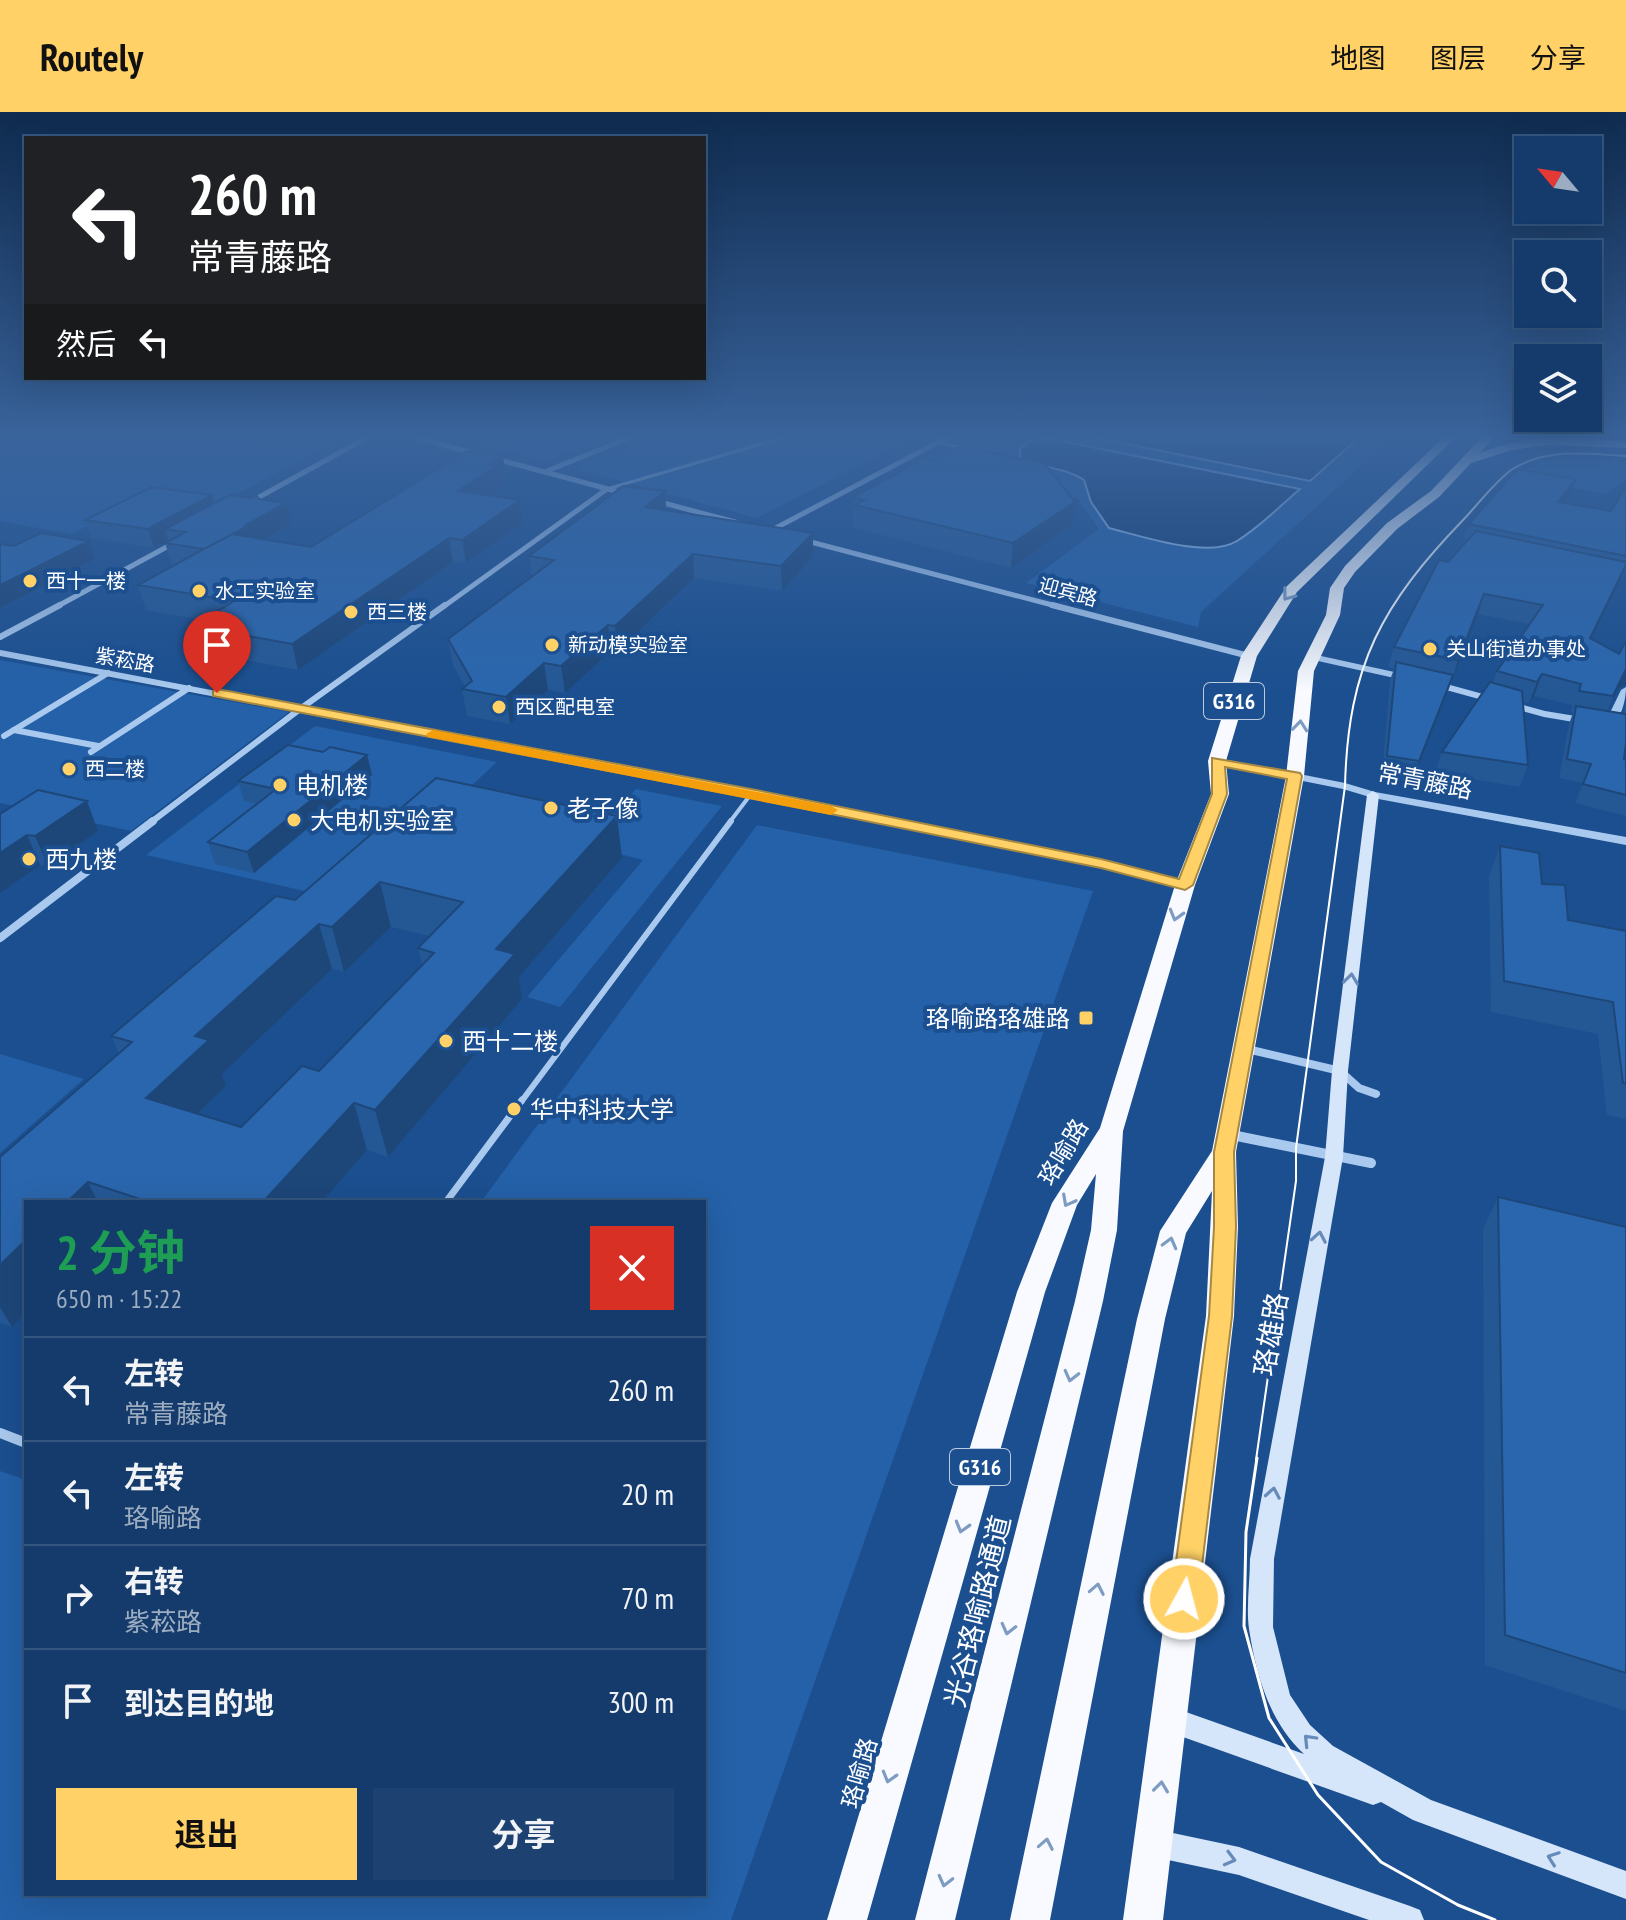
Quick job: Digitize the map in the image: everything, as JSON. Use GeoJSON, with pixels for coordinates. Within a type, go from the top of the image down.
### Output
{"type":"FeatureCollection","features":[{"type":"Feature","properties":{"kind":"highway","name":"珞喻路"},"geometry":{"type":"LineString","coordinates":[[847,1920],[1031,1292],[1065,1203],[1112,1129],[1185,885],[1220,794],[1217,761],[1249,656],[1292,589],[1363,521]]}},
{"type":"Feature","properties":{"kind":"highway"},"geometry":{"type":"LineString","coordinates":[[1143,1920],[1220,1316],[1226,1143],[1295,776],[1306,671],[1333,615],[1337,588],[1350,569],[1398,521]]}},
{"type":"Feature","properties":{"kind":"highway","name":"光谷珞喻路通道"},"geometry":{"type":"LineString","coordinates":[[935,1920],[1089,1301],[1104,1230],[1112,1129]]}},
{"type":"Feature","properties":{"kind":"highway"},"geometry":{"type":"LineString","coordinates":[[1030,1920],[1151,1319],[1173,1231],[1226,1143]]}},
{"type":"Feature","properties":{"kind":"main road","name":"珞雄路"},"geometry":{"type":"LineString","coordinates":[[1373,795],[1340,1071],[1334,1157],[1262,1559],[1261,1627],[1279,1700],[1301,1734],[1324,1755],[1422,1810]]}},
{"type":"Feature","properties":{"kind":"main road","name":"珞雄路"},"geometry":{"type":"LineString","coordinates":[[1169,1719],[1626,1885]]}},
{"type":"Feature","properties":{"kind":"main road"},"geometry":{"type":"LineString","coordinates":[[1154,1843],[1239,1861],[1410,1920]]}},
{"type":"Feature","properties":{"kind":"street"},"geometry":{"type":"LineString","coordinates":[[0,938],[300,709],[562,521]]}},
{"type":"Feature","properties":{"kind":"street"},"geometry":{"type":"LineString","coordinates":[[734,521],[740,523]]}},
{"type":"Feature","properties":{"kind":"street"},"geometry":{"type":"LineString","coordinates":[[770,531],[788,521]]}},
{"type":"Feature","properties":{"kind":"street"},"geometry":{"type":"LineString","coordinates":[[755,527],[785,535]]}},
{"type":"Feature","properties":{"kind":"street","name":"迎宾路"},"geometry":{"type":"LineString","coordinates":[[800,539],[1249,656]]}},
{"type":"Feature","properties":{"kind":"street"},"geometry":{"type":"LineString","coordinates":[[0,637],[179,540]]}},
{"type":"Feature","properties":{"kind":"street","name":"紫菘路"},"geometry":{"type":"LineString","coordinates":[[0,653],[751,794],[1101,864],[1185,885]]}},
{"type":"Feature","properties":{"kind":"street"},"geometry":{"type":"LineString","coordinates":[[1312,657],[1450,687],[1544,714],[1626,728]]}},
{"type":"Feature","properties":{"kind":"street"},"geometry":{"type":"LineString","coordinates":[[4,736],[108,673]]}},
{"type":"Feature","properties":{"kind":"street"},"geometry":{"type":"LineString","coordinates":[[91,752],[190,688]]}},
{"type":"Feature","properties":{"kind":"street"},"geometry":{"type":"LineString","coordinates":[[1609,725],[1626,690]]}},
{"type":"Feature","properties":{"kind":"street"},"geometry":{"type":"LineString","coordinates":[[14,730],[98,746]]}},
{"type":"Feature","properties":{"kind":"street","name":"常青藤路"},"geometry":{"type":"LineString","coordinates":[[1217,761],[1373,795],[1626,841]]}},
{"type":"Feature","properties":{"kind":"street"},"geometry":{"type":"LineString","coordinates":[[1243,1048],[1340,1071],[1359,1088],[1376,1094]]}},
{"type":"Feature","properties":{"kind":"street"},"geometry":{"type":"LineString","coordinates":[[1226,1143],[1371,1163]]}},
{"type":"Feature","properties":{"kind":"street"},"geometry":{"type":"LineString","coordinates":[[0,1433],[24,1442]]}},
{"type":"Feature","properties":{"kind":"lane"},"geometry":{"type":"LineString","coordinates":[[447,1200],[751,794]]}},
{"type":"Feature","properties":{"kind":"shaded area"},"geometry":{"type":"Polygon","coordinates":[[[2,521],[97,521],[71,534],[2,521]]]}},
{"type":"Feature","properties":{"kind":"shaded area"},"geometry":{"type":"Polygon","coordinates":[[[1094,521],[1300,521],[1201,612],[1198,627],[1026,583],[1099,529],[1094,521]]]}},
{"type":"Feature","properties":{"kind":"shaded area"},"geometry":{"type":"Polygon","coordinates":[[[1104,521],[1264,521],[1237,541],[1209,548],[1174,544],[1109,528],[1104,521]]]}},
{"type":"Feature","properties":{"kind":"shaded area"},"geometry":{"type":"Polygon","coordinates":[[[0,660],[289,712],[131,831],[0,803],[0,660]]]}},
{"type":"Feature","properties":{"kind":"shaded area"},"geometry":{"type":"Polygon","coordinates":[[[315,726],[497,762],[442,813],[313,893],[146,855],[315,726]]]}},
{"type":"Feature","properties":{"kind":"shaded area"},"geometry":{"type":"Polygon","coordinates":[[[636,789],[722,806],[560,1007],[527,997],[643,860],[584,845],[636,789]]]}},
{"type":"Feature","properties":{"kind":"shaded area"},"geometry":{"type":"Polygon","coordinates":[[[757,825],[1093,891],[731,1920],[0,1920],[0,1471],[24,1479],[24,1896],[706,1896],[706,1200],[482,1200],[757,825]]]}},
{"type":"Feature","properties":{"kind":"shaded area"},"geometry":{"type":"Polygon","coordinates":[[[0,1054],[84,1079],[0,1153],[0,1054]]]}},
{"type":"Feature","properties":{"kind":"building"},"geometry":{"type":"Polygon","coordinates":[[[95,521],[162,521],[148,529],[95,521]]]}},
{"type":"Feature","properties":{"kind":"building"},"geometry":{"type":"Polygon","coordinates":[[[180,521],[252,521],[204,549],[165,543],[186,532],[165,529],[180,521]]]}},
{"type":"Feature","properties":{"kind":"building"},"geometry":{"type":"Polygon","coordinates":[[[353,521],[489,521],[462,540],[449,538],[292,644],[193,626],[234,601],[138,585],[231,534],[311,547],[353,521]]]}},
{"type":"Feature","properties":{"kind":"building"},"geometry":{"type":"Polygon","coordinates":[[[575,521],[738,521],[813,533],[781,566],[693,554],[615,626],[608,625],[561,666],[544,663],[506,697],[462,689],[472,681],[448,639],[554,560],[529,556],[575,521]]]}},
{"type":"Feature","properties":{"kind":"building"},"geometry":{"type":"Polygon","coordinates":[[[923,521],[1046,521],[1013,543],[923,521]]]}},
{"type":"Feature","properties":{"kind":"building"},"geometry":{"type":"Polygon","coordinates":[[[1471,521],[1626,521],[1626,556],[1469,524],[1471,521]]]}},
{"type":"Feature","properties":{"kind":"building"},"geometry":{"type":"Polygon","coordinates":[[[1476,531],[1626,562],[1590,638],[1619,654],[1626,641],[1626,669],[1613,696],[1579,691],[1581,684],[1542,674],[1537,682],[1497,671],[1543,605],[1484,594],[1458,660],[1394,647],[1439,560],[1448,562],[1476,531]]]}},
{"type":"Feature","properties":{"kind":"building"},"geometry":{"type":"Polygon","coordinates":[[[41,533],[89,541],[0,585],[0,544],[14,546],[41,533]]]}},
{"type":"Feature","properties":{"kind":"building"},"geometry":{"type":"Polygon","coordinates":[[[1396,662],[1453,675],[1419,761],[1387,756],[1396,662]]]}},
{"type":"Feature","properties":{"kind":"building"},"geometry":{"type":"Polygon","coordinates":[[[1490,682],[1522,691],[1528,765],[1442,752],[1490,682]]]}},
{"type":"Feature","properties":{"kind":"building"},"geometry":{"type":"Polygon","coordinates":[[[1576,706],[1626,714],[1626,795],[1583,784],[1591,764],[1567,759],[1576,706]]]}},
{"type":"Feature","properties":{"kind":"building"},"geometry":{"type":"Polygon","coordinates":[[[288,745],[323,752],[330,747],[367,755],[247,852],[208,842],[276,789],[238,781],[288,745]]]}},
{"type":"Feature","properties":{"kind":"building"},"geometry":{"type":"Polygon","coordinates":[[[436,778],[617,816],[496,949],[515,954],[375,1110],[354,1103],[265,1200],[143,1200],[88,1182],[69,1200],[24,1200],[24,1242],[0,1265],[0,1157],[132,1042],[111,1036],[276,896],[295,900],[436,778]],[[380,882],[332,927],[319,924],[195,1036],[209,1040],[146,1098],[241,1127],[302,1066],[319,1071],[434,953],[418,948],[463,902],[380,882]]]}},
{"type":"Feature","properties":{"kind":"building"},"geometry":{"type":"Polygon","coordinates":[[[38,790],[87,801],[35,836],[27,835],[0,853],[0,814],[38,790]]]}},
{"type":"Feature","properties":{"kind":"building"},"geometry":{"type":"Polygon","coordinates":[[[1500,846],[1539,853],[1542,884],[1565,885],[1568,920],[1626,931],[1626,1084],[1623,1083],[1613,1002],[1504,981],[1500,846]]]}},
{"type":"Feature","properties":{"kind":"building"},"geometry":{"type":"Polygon","coordinates":[[[1498,1197],[1626,1227],[1626,1673],[1505,1635],[1498,1197]]]}},
{"type":"Feature","properties":{"kind":"tram line"},"geometry":{"type":"LineString","coordinates":[[1256,1460],[1296,1181],[1296,1148],[1345,786],[1353,705],[1362,671],[1391,609],[1435,550],[1461,521]]}},
{"type":"Feature","properties":{"kind":"tram line"},"geometry":{"type":"LineString","coordinates":[[1257,1458],[1246,1532],[1244,1626],[1269,1718],[1318,1795],[1381,1862],[1458,1905],[1495,1920]]}},
{"type":"Feature","properties":{"kind":"slow traffic"},"geometry":{"type":"LineString","coordinates":[[433,734],[831,810]]}},
{"type":"Feature","properties":{"kind":"place","name":"西十一楼"},"geometry":{"type":"Point","coordinates":[30,581]}},
{"type":"Feature","properties":{"kind":"place","name":"水工实验室"},"geometry":{"type":"Point","coordinates":[199,591]}},
{"type":"Feature","properties":{"kind":"place","name":"西三楼"},"geometry":{"type":"Point","coordinates":[351,612]}},
{"type":"Feature","properties":{"kind":"place","name":"新动模实验室"},"geometry":{"type":"Point","coordinates":[552,645]}},
{"type":"Feature","properties":{"kind":"place","name":"关山街道办事处"},"geometry":{"type":"Point","coordinates":[1430,649]}},
{"type":"Feature","properties":{"kind":"place","name":"西区配电室"},"geometry":{"type":"Point","coordinates":[499,707]}},
{"type":"Feature","properties":{"kind":"place","name":"西二楼"},"geometry":{"type":"Point","coordinates":[69,769]}},
{"type":"Feature","properties":{"kind":"place","name":"电机楼"},"geometry":{"type":"Point","coordinates":[280,785]}},
{"type":"Feature","properties":{"kind":"place","name":"老子像"},"geometry":{"type":"Point","coordinates":[551,808]}},
{"type":"Feature","properties":{"kind":"place","name":"大电机实验室"},"geometry":{"type":"Point","coordinates":[294,820]}},
{"type":"Feature","properties":{"kind":"place","name":"西九楼"},"geometry":{"type":"Point","coordinates":[29,859]}},
{"type":"Feature","properties":{"kind":"place","name":"珞喻路珞雄路"},"geometry":{"type":"Point","coordinates":[1086,1018]}},
{"type":"Feature","properties":{"kind":"place","name":"西十二楼"},"geometry":{"type":"Point","coordinates":[446,1041]}},
{"type":"Feature","properties":{"kind":"place","name":"华中科技大学"},"geometry":{"type":"Point","coordinates":[514,1109]}},
{"type":"Feature","properties":{"kind":"route"},"geometry":{"type":"LineString","coordinates":[[217,693],[751,794],[1101,864],[1185,885],[1220,794],[1217,761],[1295,776],[1224,1152],[1225,1227],[1220,1316],[1184,1599]]}}]}
